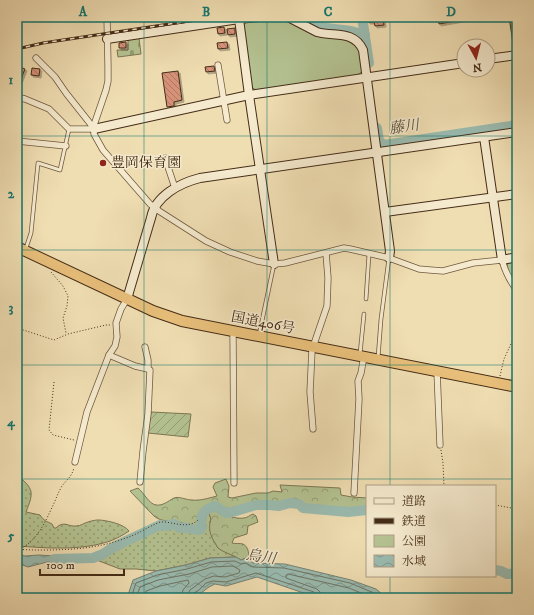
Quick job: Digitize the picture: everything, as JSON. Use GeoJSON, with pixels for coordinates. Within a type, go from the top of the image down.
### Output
{"type":"FeatureCollection","features":[{"type":"Feature","properties":{"kind":"highway","name":"国道406号"},"geometry":{"type":"LineString","coordinates":[[21,248],[153,311],[182,321],[498,382],[517,387]]}},
{"type":"Feature","properties":{"kind":"street"},"geometry":{"type":"LineString","coordinates":[[107,17],[108,81],[95,120],[94,129],[96,138],[103,150],[154,208],[206,241],[230,252],[257,261],[274,264],[292,262],[344,248],[389,258],[419,269],[444,271],[473,263],[517,257]]}},
{"type":"Feature","properties":{"kind":"street"},"geometry":{"type":"LineString","coordinates":[[107,39],[259,17]]}},
{"type":"Feature","properties":{"kind":"street"},"geometry":{"type":"LineString","coordinates":[[288,17],[322,34],[351,38],[357,41],[363,50],[390,251],[389,258]]}},
{"type":"Feature","properties":{"kind":"street"},"geometry":{"type":"LineString","coordinates":[[239,19],[274,264]]}},
{"type":"Feature","properties":{"kind":"street"},"geometry":{"type":"LineString","coordinates":[[496,59],[517,55]]}},
{"type":"Feature","properties":{"kind":"street"},"geometry":{"type":"LineString","coordinates":[[36,58],[55,77],[94,129]]}},
{"type":"Feature","properties":{"kind":"street"},"geometry":{"type":"LineString","coordinates":[[17,97],[49,109],[70,129],[94,129],[249,95],[456,64]]}},
{"type":"Feature","properties":{"kind":"street"},"geometry":{"type":"LineString","coordinates":[[218,65],[227,120]]}},
{"type":"Feature","properties":{"kind":"street"},"geometry":{"type":"LineString","coordinates":[[75,462],[87,412],[116,341],[116,325],[121,309],[127,299],[154,208],[163,197],[175,188],[185,182],[200,178],[517,132]]}},
{"type":"Feature","properties":{"kind":"street"},"geometry":{"type":"LineString","coordinates":[[484,137],[502,260],[506,273],[517,290]]}},
{"type":"Feature","properties":{"kind":"street"},"geometry":{"type":"LineString","coordinates":[[17,141],[66,146]]}},
{"type":"Feature","properties":{"kind":"street"},"geometry":{"type":"LineString","coordinates":[[165,158],[175,188]]}},
{"type":"Feature","properties":{"kind":"street"},"geometry":{"type":"LineString","coordinates":[[385,212],[517,194]]}},
{"type":"Feature","properties":{"kind":"street"},"geometry":{"type":"LineString","coordinates":[[312,429],[310,392],[312,350],[327,306],[328,278],[326,253]]}},
{"type":"Feature","properties":{"kind":"street"},"geometry":{"type":"LineString","coordinates":[[233,331],[234,483]]}},
{"type":"Feature","properties":{"kind":"street"},"geometry":{"type":"LineString","coordinates":[[140,482],[148,414],[150,370],[148,369],[148,360],[145,347]]}},
{"type":"Feature","properties":{"kind":"street"},"geometry":{"type":"LineString","coordinates":[[109,355],[135,366],[148,369]]}},
{"type":"Feature","properties":{"kind":"street"},"geometry":{"type":"LineString","coordinates":[[354,493],[359,399],[358,381],[361,373],[362,356]]}},
{"type":"Feature","properties":{"kind":"street"},"geometry":{"type":"LineString","coordinates":[[437,370],[440,445]]}},
{"type":"Feature","properties":{"kind":"lane"},"geometry":{"type":"LineString","coordinates":[[21,248],[31,233],[38,163],[60,170],[70,129]]}},
{"type":"Feature","properties":{"kind":"lane"},"geometry":{"type":"LineString","coordinates":[[366,299],[369,254]]}},
{"type":"Feature","properties":{"kind":"lane"},"geometry":{"type":"LineString","coordinates":[[378,359],[381,319],[389,258]]}},
{"type":"Feature","properties":{"kind":"lane"},"geometry":{"type":"LineString","coordinates":[[258,336],[274,264]]}},
{"type":"Feature","properties":{"kind":"lane"},"geometry":{"type":"LineString","coordinates":[[362,356],[364,314]]}},
{"type":"Feature","properties":{"kind":"path"},"geometry":{"type":"LineString","coordinates":[[49,262],[50,270],[63,286],[68,296],[67,306],[62,318],[67,334]]}},
{"type":"Feature","properties":{"kind":"path"},"geometry":{"type":"LineString","coordinates":[[17,328],[54,340],[67,334],[106,325],[116,325]]}},
{"type":"Feature","properties":{"kind":"path"},"geometry":{"type":"LineString","coordinates":[[498,382],[504,359],[517,331]]}},
{"type":"Feature","properties":{"kind":"path"},"geometry":{"type":"LineString","coordinates":[[54,382],[49,430],[53,435],[80,441]]}},
{"type":"Feature","properties":{"kind":"path"},"geometry":{"type":"LineString","coordinates":[[440,445],[443,463],[444,485]]}},
{"type":"Feature","properties":{"kind":"path"},"geometry":{"type":"LineString","coordinates":[[21,550],[35,538],[45,522],[62,486],[72,475],[75,462]]}},
{"type":"Feature","properties":{"kind":"path"},"geometry":{"type":"LineString","coordinates":[[496,505],[517,509]]}},
{"type":"Feature","properties":{"kind":"path"},"geometry":{"type":"LineString","coordinates":[[17,549],[58,550],[95,547],[128,538],[160,522],[191,525],[198,520]]}},
{"type":"Feature","properties":{"kind":"green space"},"geometry":{"type":"Polygon","coordinates":[[[282,18],[317,36],[341,39],[354,43],[361,58],[362,71],[358,75],[256,90],[251,87],[243,26],[246,22],[282,18]]]}},
{"type":"Feature","properties":{"kind":"green space"},"geometry":{"type":"Polygon","coordinates":[[[139,38],[141,54],[118,57],[117,50],[128,50],[128,40],[139,38]]]}},
{"type":"Feature","properties":{"kind":"green space"},"geometry":{"type":"Polygon","coordinates":[[[517,262],[517,286],[508,272],[507,265],[509,263],[517,262]]]}},
{"type":"Feature","properties":{"kind":"green space"},"geometry":{"type":"Polygon","coordinates":[[[151,412],[191,414],[188,437],[148,433],[151,412]]]}},
{"type":"Feature","properties":{"kind":"green space"},"geometry":{"type":"Polygon","coordinates":[[[17,475],[27,484],[31,491],[26,512],[40,515],[44,520],[52,524],[54,528],[61,524],[78,526],[90,521],[98,520],[119,524],[129,531],[112,540],[76,548],[17,546],[17,475]]]}},
{"type":"Feature","properties":{"kind":"green space"},"geometry":{"type":"Polygon","coordinates":[[[226,479],[229,486],[228,497],[232,498],[256,493],[268,493],[273,491],[282,492],[280,485],[340,488],[341,495],[366,498],[366,510],[348,512],[303,508],[299,504],[290,504],[278,506],[254,505],[226,513],[231,517],[239,518],[245,518],[253,514],[256,516],[258,522],[248,526],[247,534],[234,538],[232,543],[245,545],[248,551],[249,560],[246,558],[241,560],[218,548],[211,534],[211,519],[208,511],[203,512],[200,521],[200,528],[198,529],[179,522],[160,520],[154,516],[130,491],[138,488],[151,503],[159,505],[174,498],[195,500],[217,496],[213,487],[215,483],[226,479]]]}},
{"type":"Feature","properties":{"kind":"green space"},"geometry":{"type":"Polygon","coordinates":[[[208,510],[215,543],[218,548],[236,557],[210,558],[156,571],[120,569],[94,559],[103,556],[112,549],[160,527],[171,525],[180,529],[184,528],[199,531],[203,527],[202,522],[205,512],[208,510]]]}},
{"type":"Feature","properties":{"kind":"water"},"geometry":{"type":"Polygon","coordinates":[[[17,554],[25,556],[39,555],[69,557],[65,561],[47,562],[28,567],[17,563],[17,554]]]}},
{"type":"Feature","properties":{"kind":"water"},"geometry":{"type":"Polygon","coordinates":[[[236,557],[241,560],[246,558],[253,563],[285,564],[351,580],[376,589],[387,598],[318,598],[257,577],[226,586],[215,584],[193,598],[127,598],[133,580],[156,571],[210,558],[236,557]]]}},
{"type":"Feature","properties":{"kind":"building"},"geometry":{"type":"Polygon","coordinates":[[[367,17],[383,17],[384,25],[375,26],[374,22],[368,22],[367,17]]]}},
{"type":"Feature","properties":{"kind":"building"},"geometry":{"type":"Polygon","coordinates":[[[438,17],[467,17],[467,19],[439,24],[438,17]]]}},
{"type":"Feature","properties":{"kind":"building"},"geometry":{"type":"Polygon","coordinates":[[[509,17],[517,17],[517,50],[514,50],[509,17]]]}},
{"type":"Feature","properties":{"kind":"building"},"geometry":{"type":"Polygon","coordinates":[[[224,27],[225,33],[218,34],[217,28],[224,27]]]}},
{"type":"Feature","properties":{"kind":"building"},"geometry":{"type":"Polygon","coordinates":[[[235,28],[235,34],[228,35],[227,29],[235,28]]]}},
{"type":"Feature","properties":{"kind":"building"},"geometry":{"type":"Polygon","coordinates":[[[126,42],[126,48],[119,48],[119,43],[126,42]]]}},
{"type":"Feature","properties":{"kind":"building"},"geometry":{"type":"Polygon","coordinates":[[[227,42],[228,48],[218,49],[217,43],[227,42]]]}},
{"type":"Feature","properties":{"kind":"building"},"geometry":{"type":"Polygon","coordinates":[[[17,66],[25,69],[17,89],[17,66]]]}},
{"type":"Feature","properties":{"kind":"building"},"geometry":{"type":"Polygon","coordinates":[[[214,66],[215,71],[206,72],[205,67],[214,66]]]}},
{"type":"Feature","properties":{"kind":"building"},"geometry":{"type":"Polygon","coordinates":[[[32,68],[40,69],[39,76],[31,75],[32,68]]]}},
{"type":"Feature","properties":{"kind":"building"},"geometry":{"type":"Polygon","coordinates":[[[178,71],[182,100],[174,102],[174,106],[167,107],[162,73],[178,71]]]}},
{"type":"Feature","properties":{"kind":"waterway","name":"藤川"},"geometry":{"type":"LineString","coordinates":[[308,17],[311,22],[318,27],[351,31],[365,35]]}},
{"type":"Feature","properties":{"kind":"waterway","name":"藤川"},"geometry":{"type":"LineString","coordinates":[[362,17],[369,63]]}},
{"type":"Feature","properties":{"kind":"waterway","name":"藤川"},"geometry":{"type":"LineString","coordinates":[[377,128],[379,141],[384,145],[517,125]]}},
{"type":"Feature","properties":{"kind":"waterway"},"geometry":{"type":"LineString","coordinates":[[54,559],[93,558],[160,525],[165,526],[174,524],[180,528],[184,527],[200,530],[202,527],[201,519],[203,514],[209,508],[215,506],[226,513],[256,505],[279,506],[290,503],[299,504],[303,508],[348,512],[366,510]]}},
{"type":"Feature","properties":{"kind":"waterway"},"geometry":{"type":"LineString","coordinates":[[496,570],[507,574],[517,573]]}},
{"type":"Feature","properties":{"kind":"railway"},"geometry":{"type":"LineString","coordinates":[[17,49],[43,43],[216,17]]}},
{"type":"Feature","properties":{"kind":"place","name":"豊岡保育園"},"geometry":{"type":"Point","coordinates":[103,163]}},
{"type":"Feature","properties":{"kind":"water label","name":"烏川"},"geometry":{"type":"Point","coordinates":[261,557]}}]}
